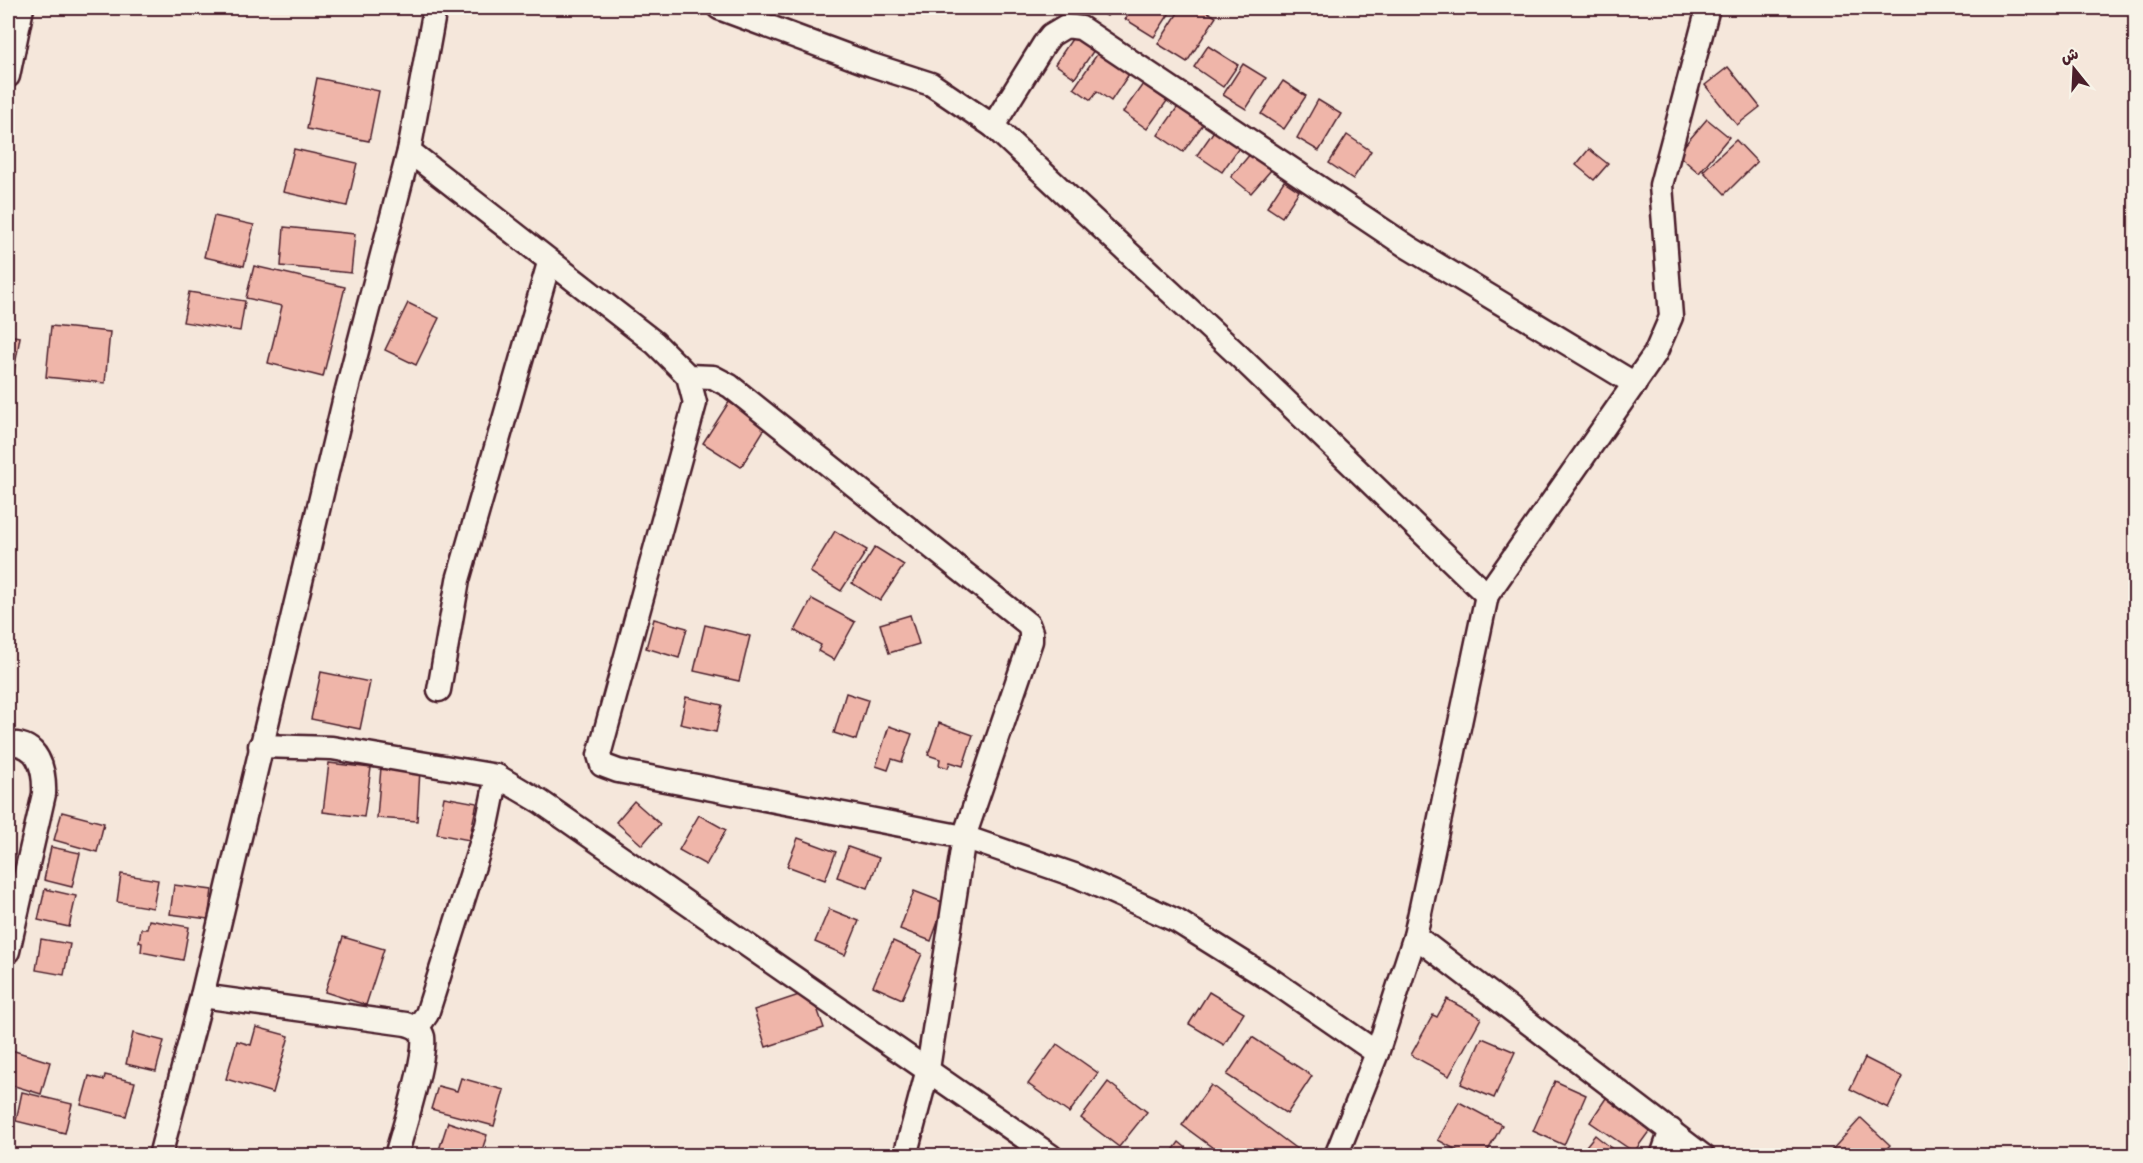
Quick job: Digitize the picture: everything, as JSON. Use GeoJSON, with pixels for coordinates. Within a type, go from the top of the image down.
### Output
{"type":"FeatureCollection","features":[{"type":"Feature","properties":{"kind":"street"},"geometry":{"type":"LineString","coordinates":[[8,76],[22,8]]}},
{"type":"Feature","properties":{"kind":"street"},"geometry":{"type":"LineString","coordinates":[[160,1155],[202,996],[345,397],[409,151],[435,8]]}},
{"type":"Feature","properties":{"kind":"street"},"geometry":{"type":"LineString","coordinates":[[719,8],[872,65],[931,84],[993,126],[1239,355],[1487,595]]}},
{"type":"Feature","properties":{"kind":"street"},"geometry":{"type":"LineString","coordinates":[[1336,1155],[1377,1053],[1415,936],[1487,595],[1655,354],[1671,317],[1662,185],[1703,11]]}},
{"type":"Feature","properties":{"kind":"street"},"geometry":{"type":"LineString","coordinates":[[993,126],[1051,35],[1066,26],[1081,28],[1408,247],[1635,384]]}},
{"type":"Feature","properties":{"kind":"street"},"geometry":{"type":"LineString","coordinates":[[409,151],[549,263],[655,343],[688,376],[695,403],[598,755],[602,765],[618,771],[964,837],[1077,876],[1177,921],[1273,981],[1377,1053]]}},
{"type":"Feature","properties":{"kind":"street"},"geometry":{"type":"LineString","coordinates":[[439,690],[458,580],[549,263]]}},
{"type":"Feature","properties":{"kind":"street"},"geometry":{"type":"LineString","coordinates":[[688,376],[713,377],[730,386],[1028,624],[1031,632],[1031,641],[964,837],[928,1070],[905,1155]]}},
{"type":"Feature","properties":{"kind":"street"},"geometry":{"type":"LineString","coordinates":[[8,744],[18,743],[39,758],[44,772],[44,794],[8,951]]}},
{"type":"Feature","properties":{"kind":"street"},"geometry":{"type":"LineString","coordinates":[[260,746],[332,748],[497,776],[541,802],[1052,1155]]}},
{"type":"Feature","properties":{"kind":"street"},"geometry":{"type":"LineString","coordinates":[[417,1028],[428,1014],[487,825],[497,776]]}},
{"type":"Feature","properties":{"kind":"street"},"geometry":{"type":"LineString","coordinates":[[1415,936],[1703,1155]]}},
{"type":"Feature","properties":{"kind":"street"},"geometry":{"type":"LineString","coordinates":[[202,996],[406,1023],[417,1028],[423,1038],[422,1046],[416,1081],[396,1155]]}},
{"type":"Feature","properties":{"kind":"street"},"geometry":{"type":"LineString","coordinates":[[1662,1155],[1671,1130]]}},
{"type":"Feature","properties":{"kind":"building"},"geometry":{"type":"Polygon","coordinates":[[[1094,8],[1113,8],[1107,16],[1094,8]]]}},
{"type":"Feature","properties":{"kind":"building"},"geometry":{"type":"Polygon","coordinates":[[[1132,8],[1173,8],[1154,37],[1125,19],[1132,8]]]}},
{"type":"Feature","properties":{"kind":"building"},"geometry":{"type":"Polygon","coordinates":[[[1181,8],[1201,8],[1216,17],[1187,62],[1158,44],[1181,8]]]}},
{"type":"Feature","properties":{"kind":"building"},"geometry":{"type":"Polygon","coordinates":[[[1074,36],[1094,50],[1075,78],[1055,64],[1074,36]]]}},
{"type":"Feature","properties":{"kind":"building"},"geometry":{"type":"Polygon","coordinates":[[[1208,46],[1238,65],[1223,87],[1194,67],[1208,46]]]}},
{"type":"Feature","properties":{"kind":"building"},"geometry":{"type":"Polygon","coordinates":[[[1098,53],[1129,74],[1111,101],[1097,91],[1091,100],[1074,88],[1098,53]]]}},
{"type":"Feature","properties":{"kind":"building"},"geometry":{"type":"Polygon","coordinates":[[[1243,64],[1266,78],[1246,109],[1223,95],[1243,64]]]}},
{"type":"Feature","properties":{"kind":"building"},"geometry":{"type":"Polygon","coordinates":[[[1728,67],[1760,107],[1737,125],[1705,85],[1728,67]]]}},
{"type":"Feature","properties":{"kind":"building"},"geometry":{"type":"Polygon","coordinates":[[[317,78],[379,91],[369,141],[307,129],[317,78]]]}},
{"type":"Feature","properties":{"kind":"building"},"geometry":{"type":"Polygon","coordinates":[[[1283,81],[1306,96],[1284,129],[1261,114],[1283,81]]]}},
{"type":"Feature","properties":{"kind":"building"},"geometry":{"type":"Polygon","coordinates":[[[1143,84],[1167,101],[1147,129],[1123,112],[1143,84]]]}},
{"type":"Feature","properties":{"kind":"building"},"geometry":{"type":"Polygon","coordinates":[[[1318,100],[1341,114],[1319,151],[1297,138],[1318,100]]]}},
{"type":"Feature","properties":{"kind":"building"},"geometry":{"type":"Polygon","coordinates":[[[1179,105],[1204,123],[1183,152],[1158,135],[1179,105]]]}},
{"type":"Feature","properties":{"kind":"building"},"geometry":{"type":"Polygon","coordinates":[[[1707,119],[1729,137],[1699,173],[1677,154],[1707,119]]]}},
{"type":"Feature","properties":{"kind":"building"},"geometry":{"type":"Polygon","coordinates":[[[1216,128],[1241,145],[1222,172],[1197,155],[1216,128]]]}},
{"type":"Feature","properties":{"kind":"building"},"geometry":{"type":"Polygon","coordinates":[[[1347,135],[1371,151],[1353,179],[1329,163],[1347,135]]]}},
{"type":"Feature","properties":{"kind":"building"},"geometry":{"type":"Polygon","coordinates":[[[1736,140],[1757,162],[1725,194],[1703,171],[1736,140]]]}},
{"type":"Feature","properties":{"kind":"building"},"geometry":{"type":"Polygon","coordinates":[[[294,149],[357,163],[347,206],[283,192],[294,149]]]}},
{"type":"Feature","properties":{"kind":"building"},"geometry":{"type":"Polygon","coordinates":[[[1589,149],[1608,164],[1594,180],[1576,165],[1589,149]]]}},
{"type":"Feature","properties":{"kind":"building"},"geometry":{"type":"Polygon","coordinates":[[[1251,153],[1271,170],[1251,193],[1231,177],[1251,153]]]}},
{"type":"Feature","properties":{"kind":"building"},"geometry":{"type":"Polygon","coordinates":[[[1284,181],[1299,191],[1282,217],[1267,207],[1284,181]]]}},
{"type":"Feature","properties":{"kind":"building"},"geometry":{"type":"Polygon","coordinates":[[[214,216],[254,225],[244,266],[204,257],[214,216]]]}},
{"type":"Feature","properties":{"kind":"building"},"geometry":{"type":"Polygon","coordinates":[[[284,227],[355,234],[351,273],[281,266],[284,227]]]}},
{"type":"Feature","properties":{"kind":"building"},"geometry":{"type":"Polygon","coordinates":[[[254,266],[345,287],[323,377],[268,363],[282,306],[246,298],[254,266]]]}},
{"type":"Feature","properties":{"kind":"building"},"geometry":{"type":"Polygon","coordinates":[[[189,292],[245,301],[240,331],[183,322],[189,292]]]}},
{"type":"Feature","properties":{"kind":"building"},"geometry":{"type":"Polygon","coordinates":[[[408,303],[439,318],[416,365],[385,350],[408,303]]]}},
{"type":"Feature","properties":{"kind":"building"},"geometry":{"type":"Polygon","coordinates":[[[51,326],[110,332],[105,383],[46,377],[51,326]]]}},
{"type":"Feature","properties":{"kind":"building"},"geometry":{"type":"Polygon","coordinates":[[[8,335],[20,337],[13,377],[8,376],[8,335]]]}},
{"type":"Feature","properties":{"kind":"building"},"geometry":{"type":"Polygon","coordinates":[[[729,402],[767,425],[741,467],[703,443],[729,402]]]}},
{"type":"Feature","properties":{"kind":"building"},"geometry":{"type":"Polygon","coordinates":[[[835,531],[867,550],[841,591],[810,572],[835,531]]]}},
{"type":"Feature","properties":{"kind":"building"},"geometry":{"type":"Polygon","coordinates":[[[875,547],[904,565],[880,601],[852,583],[875,547]]]}},
{"type":"Feature","properties":{"kind":"building"},"geometry":{"type":"Polygon","coordinates":[[[812,599],[855,622],[834,660],[818,651],[821,645],[795,631],[812,599]]]}},
{"type":"Feature","properties":{"kind":"building"},"geometry":{"type":"Polygon","coordinates":[[[910,615],[919,644],[889,653],[880,624],[910,615]]]}},
{"type":"Feature","properties":{"kind":"building"},"geometry":{"type":"Polygon","coordinates":[[[654,619],[687,628],[679,658],[646,648],[654,619]]]}},
{"type":"Feature","properties":{"kind":"building"},"geometry":{"type":"Polygon","coordinates":[[[705,625],[750,636],[739,681],[694,671],[705,625]]]}},
{"type":"Feature","properties":{"kind":"building"},"geometry":{"type":"Polygon","coordinates":[[[321,672],[370,682],[360,729],[311,719],[321,672]]]}},
{"type":"Feature","properties":{"kind":"building"},"geometry":{"type":"Polygon","coordinates":[[[846,693],[868,700],[856,740],[834,733],[846,693]]]}},
{"type":"Feature","properties":{"kind":"building"},"geometry":{"type":"Polygon","coordinates":[[[686,697],[722,705],[716,732],[680,724],[686,697]]]}},
{"type":"Feature","properties":{"kind":"building"},"geometry":{"type":"Polygon","coordinates":[[[939,723],[973,735],[963,766],[950,762],[948,768],[939,765],[940,759],[928,755],[939,723]]]}},
{"type":"Feature","properties":{"kind":"building"},"geometry":{"type":"Polygon","coordinates":[[[889,726],[912,734],[902,762],[892,759],[888,770],[876,766],[889,726]]]}},
{"type":"Feature","properties":{"kind":"building"},"geometry":{"type":"Polygon","coordinates":[[[329,763],[371,768],[364,817],[323,812],[329,763]]]}},
{"type":"Feature","properties":{"kind":"building"},"geometry":{"type":"Polygon","coordinates":[[[381,767],[420,770],[417,821],[377,818],[381,767]]]}},
{"type":"Feature","properties":{"kind":"building"},"geometry":{"type":"Polygon","coordinates":[[[444,797],[477,803],[469,840],[437,834],[444,797]]]}},
{"type":"Feature","properties":{"kind":"building"},"geometry":{"type":"Polygon","coordinates":[[[634,801],[660,824],[642,845],[616,822],[634,801]]]}},
{"type":"Feature","properties":{"kind":"building"},"geometry":{"type":"Polygon","coordinates":[[[62,812],[104,823],[97,852],[54,840],[62,812]]]}},
{"type":"Feature","properties":{"kind":"building"},"geometry":{"type":"Polygon","coordinates":[[[699,815],[726,830],[706,865],[679,850],[699,815]]]}},
{"type":"Feature","properties":{"kind":"building"},"geometry":{"type":"Polygon","coordinates":[[[798,838],[836,852],[825,880],[787,866],[798,838]]]}},
{"type":"Feature","properties":{"kind":"building"},"geometry":{"type":"Polygon","coordinates":[[[51,847],[80,853],[72,887],[44,880],[51,847]]]}},
{"type":"Feature","properties":{"kind":"building"},"geometry":{"type":"Polygon","coordinates":[[[848,847],[879,858],[868,888],[837,877],[848,847]]]}},
{"type":"Feature","properties":{"kind":"building"},"geometry":{"type":"Polygon","coordinates":[[[121,874],[158,880],[153,908],[117,902],[121,874]]]}},
{"type":"Feature","properties":{"kind":"building"},"geometry":{"type":"Polygon","coordinates":[[[174,885],[212,890],[208,919],[170,914],[174,885]]]}},
{"type":"Feature","properties":{"kind":"building"},"geometry":{"type":"Polygon","coordinates":[[[45,889],[76,896],[69,927],[38,920],[45,889]]]}},
{"type":"Feature","properties":{"kind":"building"},"geometry":{"type":"Polygon","coordinates":[[[914,891],[945,903],[931,941],[900,929],[914,891]]]}},
{"type":"Feature","properties":{"kind":"building"},"geometry":{"type":"Polygon","coordinates":[[[829,909],[859,921],[845,955],[815,942],[829,909]]]}},
{"type":"Feature","properties":{"kind":"building"},"geometry":{"type":"Polygon","coordinates":[[[149,920],[189,927],[183,960],[141,952],[142,943],[139,942],[141,929],[147,929],[149,920]]]}},
{"type":"Feature","properties":{"kind":"building"},"geometry":{"type":"Polygon","coordinates":[[[343,937],[384,949],[366,1005],[325,992],[343,937]]]}},
{"type":"Feature","properties":{"kind":"building"},"geometry":{"type":"Polygon","coordinates":[[[41,939],[70,944],[64,975],[36,970],[41,939]]]}},
{"type":"Feature","properties":{"kind":"building"},"geometry":{"type":"Polygon","coordinates":[[[893,941],[922,954],[902,999],[873,986],[893,941]]]}},
{"type":"Feature","properties":{"kind":"building"},"geometry":{"type":"Polygon","coordinates":[[[811,991],[824,1028],[766,1047],[754,1010],[811,991]]]}},
{"type":"Feature","properties":{"kind":"building"},"geometry":{"type":"Polygon","coordinates":[[[1209,992],[1244,1013],[1224,1045],[1189,1024],[1209,992]]]}},
{"type":"Feature","properties":{"kind":"building"},"geometry":{"type":"Polygon","coordinates":[[[1447,999],[1481,1018],[1449,1076],[1411,1055],[1433,1015],[1437,1017],[1447,999]]]}},
{"type":"Feature","properties":{"kind":"building"},"geometry":{"type":"Polygon","coordinates":[[[256,1027],[289,1036],[273,1093],[226,1079],[237,1041],[251,1045],[256,1027]]]}},
{"type":"Feature","properties":{"kind":"building"},"geometry":{"type":"Polygon","coordinates":[[[133,1033],[164,1041],[156,1071],[126,1064],[133,1033]]]}},
{"type":"Feature","properties":{"kind":"building"},"geometry":{"type":"Polygon","coordinates":[[[1252,1037],[1312,1076],[1287,1114],[1227,1075],[1252,1037]]]}},
{"type":"Feature","properties":{"kind":"building"},"geometry":{"type":"Polygon","coordinates":[[[1482,1038],[1515,1052],[1494,1098],[1461,1084],[1482,1038]]]}},
{"type":"Feature","properties":{"kind":"building"},"geometry":{"type":"Polygon","coordinates":[[[1057,1044],[1098,1073],[1069,1113],[1028,1084],[1057,1044]]]}},
{"type":"Feature","properties":{"kind":"building"},"geometry":{"type":"Polygon","coordinates":[[[8,1049],[50,1062],[41,1094],[8,1084],[8,1049]]]}},
{"type":"Feature","properties":{"kind":"building"},"geometry":{"type":"Polygon","coordinates":[[[1865,1058],[1903,1077],[1888,1108],[1850,1089],[1865,1058]]]}},
{"type":"Feature","properties":{"kind":"building"},"geometry":{"type":"Polygon","coordinates":[[[105,1075],[135,1082],[126,1116],[81,1105],[89,1076],[104,1080],[105,1075]]]}},
{"type":"Feature","properties":{"kind":"building"},"geometry":{"type":"Polygon","coordinates":[[[461,1078],[504,1090],[494,1126],[431,1109],[438,1086],[457,1091],[461,1078]]]}},
{"type":"Feature","properties":{"kind":"building"},"geometry":{"type":"Polygon","coordinates":[[[1555,1081],[1586,1095],[1564,1145],[1533,1131],[1555,1081]]]}},
{"type":"Feature","properties":{"kind":"building"},"geometry":{"type":"Polygon","coordinates":[[[1108,1082],[1147,1112],[1119,1147],[1081,1118],[1108,1082]]]}},
{"type":"Feature","properties":{"kind":"building"},"geometry":{"type":"Polygon","coordinates":[[[1211,1085],[1306,1156],[1224,1156],[1182,1125],[1211,1085]]]}},
{"type":"Feature","properties":{"kind":"building"},"geometry":{"type":"Polygon","coordinates":[[[22,1092],[72,1104],[65,1133],[16,1121],[22,1092]]]}},
{"type":"Feature","properties":{"kind":"building"},"geometry":{"type":"Polygon","coordinates":[[[1608,1095],[1653,1126],[1634,1152],[1590,1122],[1608,1095]]]}},
{"type":"Feature","properties":{"kind":"building"},"geometry":{"type":"Polygon","coordinates":[[[1459,1102],[1502,1125],[1485,1156],[1467,1156],[1438,1140],[1459,1102]]]}},
{"type":"Feature","properties":{"kind":"building"},"geometry":{"type":"Polygon","coordinates":[[[1861,1118],[1890,1145],[1880,1156],[1833,1156],[1830,1152],[1861,1118]]]}},
{"type":"Feature","properties":{"kind":"building"},"geometry":{"type":"Polygon","coordinates":[[[448,1122],[487,1135],[480,1156],[437,1156],[448,1122]]]}},
{"type":"Feature","properties":{"kind":"building"},"geometry":{"type":"Polygon","coordinates":[[[1595,1135],[1621,1156],[1578,1156],[1595,1135]]]}},
{"type":"Feature","properties":{"kind":"building"},"geometry":{"type":"Polygon","coordinates":[[[1179,1142],[1196,1156],[1169,1156],[1179,1142]]]}}]}
